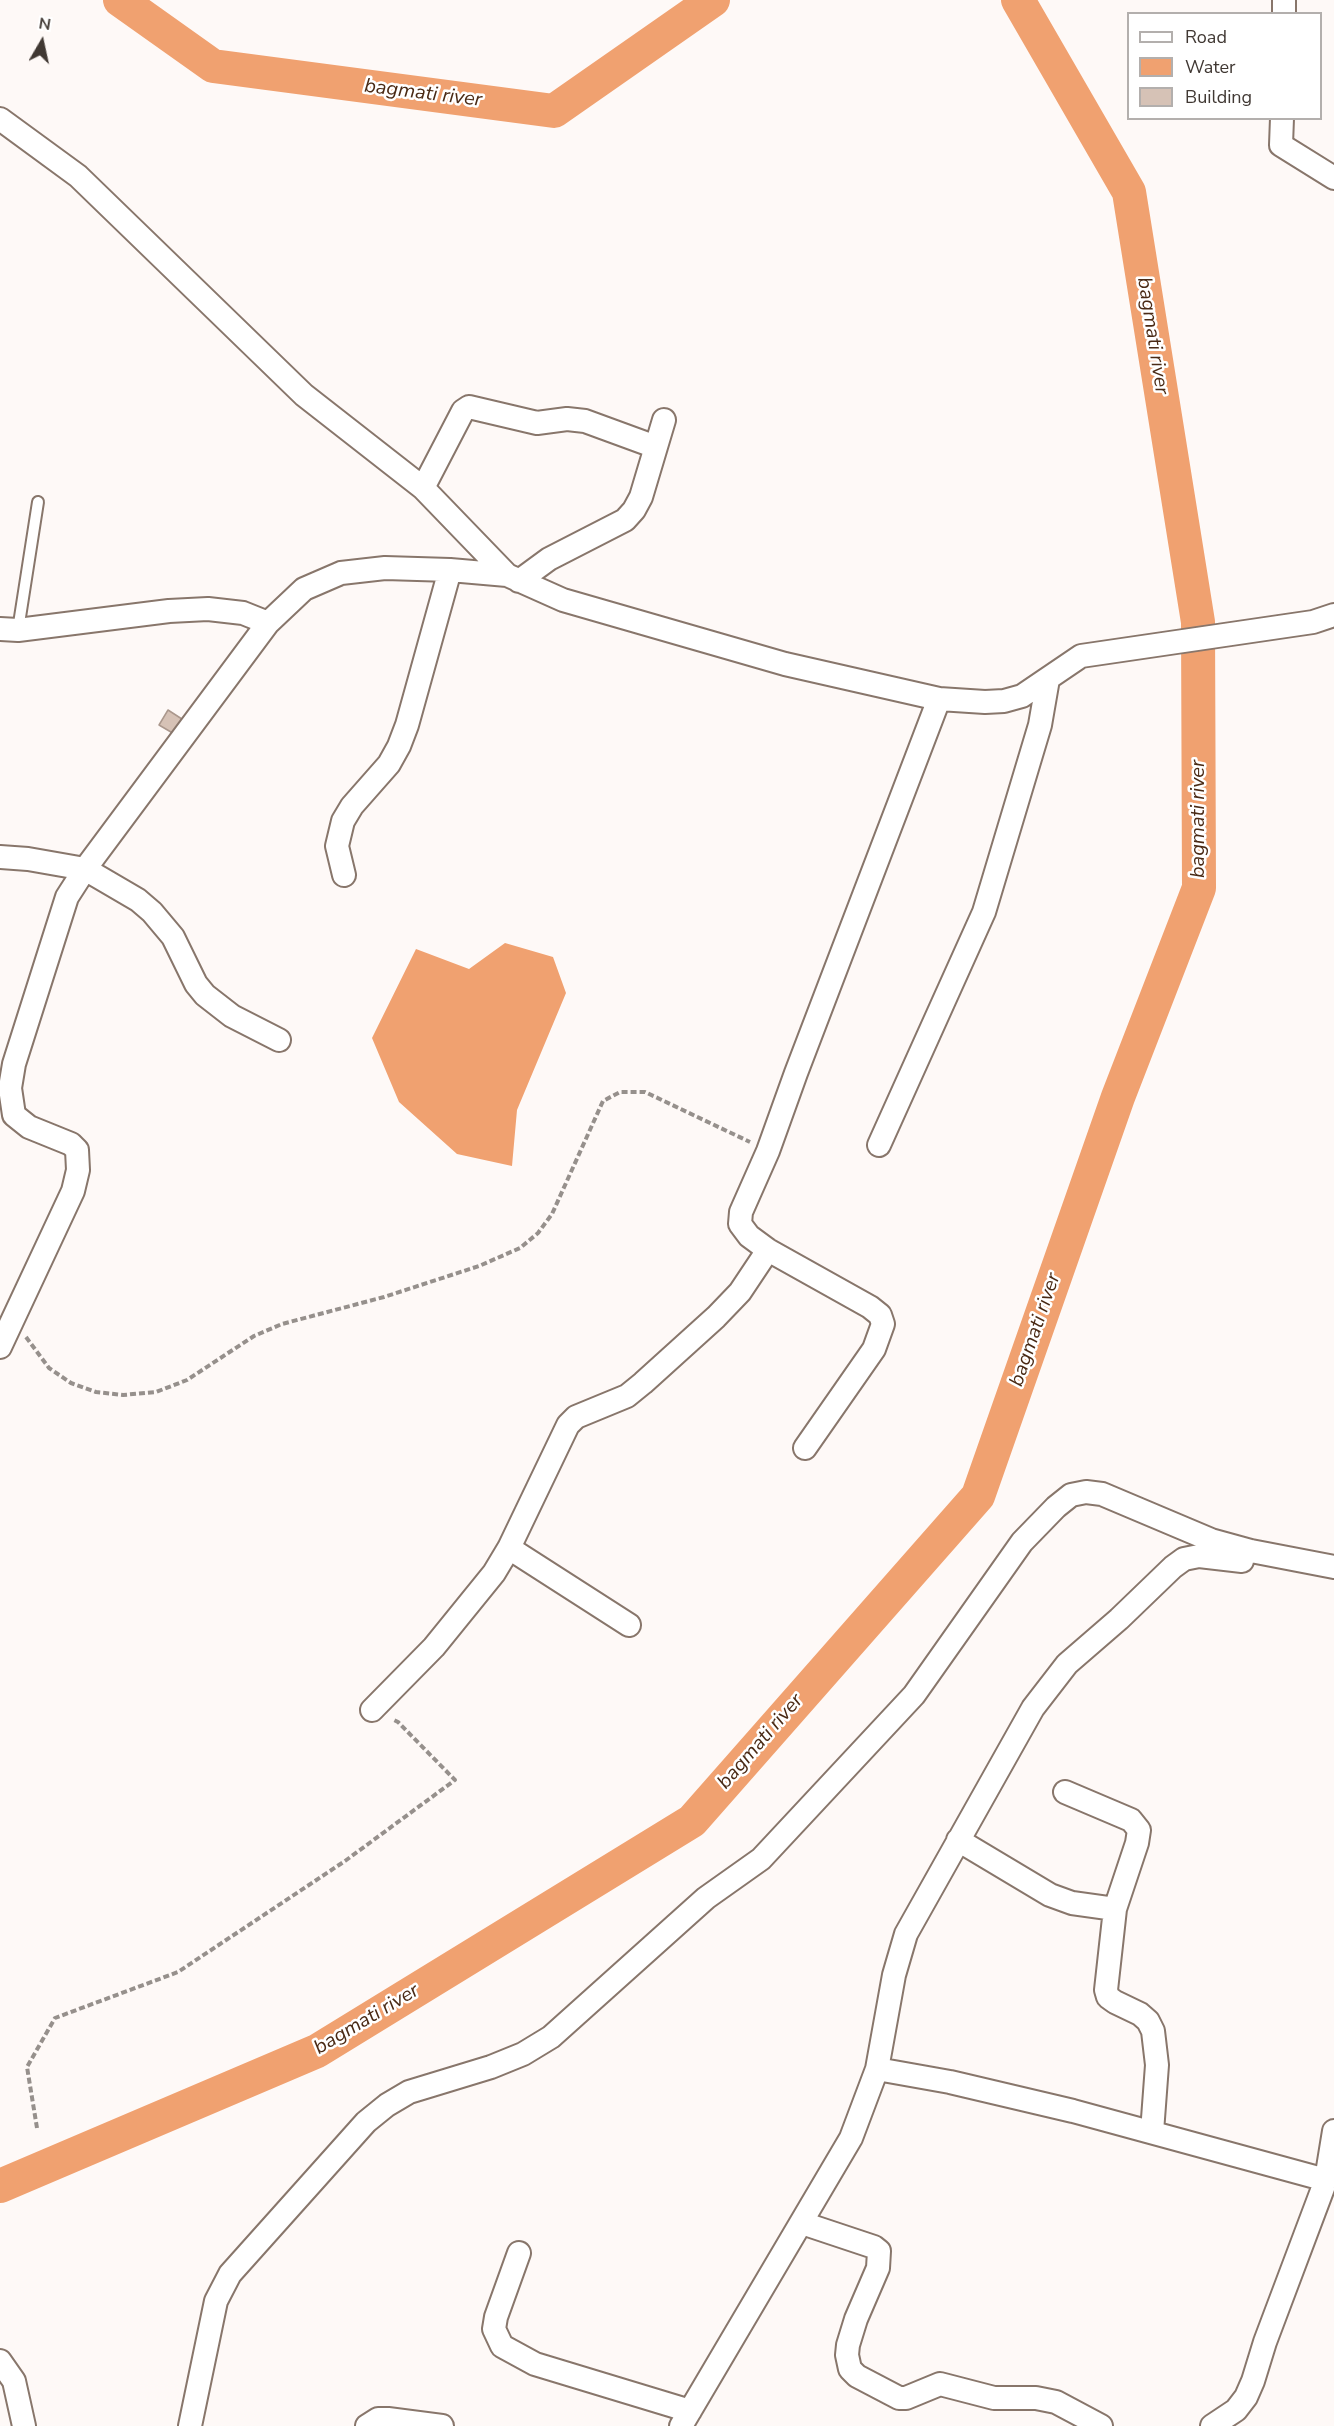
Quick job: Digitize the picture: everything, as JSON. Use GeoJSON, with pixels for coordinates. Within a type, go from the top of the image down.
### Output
{"type":"FeatureCollection","features":[{"type":"Feature","properties":{"kind":"street"},"geometry":{"type":"LineString","coordinates":[[0,119],[78,176],[304,395],[423,488],[513,578]]}},
{"type":"Feature","properties":{"kind":"street"},"geometry":{"type":"LineString","coordinates":[[1282,120],[1281,145],[1334,178]]}},
{"type":"Feature","properties":{"kind":"street"},"geometry":{"type":"LineString","coordinates":[[423,488],[463,411],[469,407],[537,423],[567,419],[585,421],[656,447]]}},
{"type":"Feature","properties":{"kind":"street"},"geometry":{"type":"LineString","coordinates":[[513,578],[625,520],[641,497],[664,420]]}},
{"type":"Feature","properties":{"kind":"street"},"geometry":{"type":"LineString","coordinates":[[0,1347],[73,1191],[78,1170],[77,1150],[71,1144],[29,1127],[14,1115],[10,1088],[14,1065],[67,897],[85,869],[268,623],[304,589],[341,573],[385,568],[450,570],[513,578],[563,600],[753,655],[939,699],[1004,701],[1022,696],[1081,656],[1324,619]]}},
{"type":"Feature","properties":{"kind":"street"},"geometry":{"type":"LineString","coordinates":[[344,875],[337,846],[343,821],[352,806],[389,764],[399,746],[450,570]]}},
{"type":"Feature","properties":{"kind":"street"},"geometry":{"type":"LineString","coordinates":[[9,629],[169,611],[208,609],[243,613],[268,623]]}},
{"type":"Feature","properties":{"kind":"street"},"geometry":{"type":"LineString","coordinates":[[879,1145],[984,912],[1040,725],[1048,679]]}},
{"type":"Feature","properties":{"kind":"street"},"geometry":{"type":"LineString","coordinates":[[805,1448],[874,1349],[883,1324],[880,1315],[870,1306],[768,1250],[743,1231],[740,1218],[768,1151],[939,699]]}},
{"type":"Feature","properties":{"kind":"street"},"geometry":{"type":"LineString","coordinates":[[0,857],[28,859],[85,869],[138,900],[152,912],[173,937],[196,984],[214,1004],[279,1040]]}},
{"type":"Feature","properties":{"kind":"street"},"geometry":{"type":"LineString","coordinates":[[372,1710],[434,1647],[494,1573],[509,1548],[568,1425],[576,1417],[627,1396],[643,1383],[732,1300],[768,1250]]}},
{"type":"Feature","properties":{"kind":"street"},"geometry":{"type":"LineString","coordinates":[[190,2426],[216,2301],[230,2274],[366,2122],[408,2092],[491,2067],[523,2054],[551,2037],[706,1898],[761,1859],[914,1695],[1022,1542],[1071,1495],[1086,1492],[1102,1494],[1211,1540],[1251,1551],[1334,1568]]}},
{"type":"Feature","properties":{"kind":"street"},"geometry":{"type":"LineString","coordinates":[[509,1548],[629,1625]]}},
{"type":"Feature","properties":{"kind":"street"},"geometry":{"type":"LineString","coordinates":[[519,2253],[496,2317],[494,2329],[502,2346],[535,2364],[685,2419],[850,2138],[877,2068],[894,1975],[906,1934],[1033,1708],[1067,1665],[1184,1559],[1199,1556],[1227,1558],[1334,1582]]}},
{"type":"Feature","properties":{"kind":"street"},"geometry":{"type":"LineString","coordinates":[[1065,1792],[1131,1820],[1139,1830],[1137,1843],[1115,1909],[1106,1990],[1108,1997],[1115,2002],[1140,2014],[1148,2021],[1153,2031],[1157,2065],[1152,2132]]}},
{"type":"Feature","properties":{"kind":"street"},"geometry":{"type":"LineString","coordinates":[[958,1840],[1050,1895],[1072,1903],[1115,1909]]}},
{"type":"Feature","properties":{"kind":"street"},"geometry":{"type":"LineString","coordinates":[[877,2068],[950,2082],[1152,2132],[1326,2180]]}},
{"type":"Feature","properties":{"kind":"street"},"geometry":{"type":"LineString","coordinates":[[1223,2424],[1246,2397],[1265,2342],[1325,2213],[1326,2180],[1334,2131]]}},
{"type":"Feature","properties":{"kind":"street"},"geometry":{"type":"LineString","coordinates":[[802,2223],[874,2247],[879,2251],[878,2268],[856,2319],[848,2345],[847,2355],[850,2369],[857,2376],[899,2398],[906,2398],[940,2384],[994,2398],[1015,2396],[1056,2402],[1101,2426]]}},
{"type":"Feature","properties":{"kind":"street"},"geometry":{"type":"LineString","coordinates":[[0,2361],[14,2381],[24,2426]]}},
{"type":"Feature","properties":{"kind":"street"},"geometry":{"type":"LineString","coordinates":[[367,2426],[378,2419],[388,2419],[442,2426]]}},
{"type":"Feature","properties":{"kind":"lane"},"geometry":{"type":"LineString","coordinates":[[9,629],[38,502]]}},
{"type":"Feature","properties":{"kind":"path"},"geometry":{"type":"LineString","coordinates":[[14,1319],[49,1368],[71,1383],[96,1392],[114,1394],[156,1392],[187,1380],[254,1336],[282,1324],[384,1297],[479,1266],[520,1248],[538,1233],[552,1214],[603,1101],[620,1092],[645,1092],[768,1151]]}},
{"type":"Feature","properties":{"kind":"path"},"geometry":{"type":"LineString","coordinates":[[37,2128],[27,2067],[54,2018],[178,1972],[345,1861],[455,1780],[398,1722],[372,1710]]}},
{"type":"Feature","properties":{"kind":"water"},"geometry":{"type":"Polygon","coordinates":[[[505,943],[553,957],[566,993],[517,1110],[512,1166],[457,1154],[399,1102],[372,1038],[416,949],[469,969],[505,943]]]}},
{"type":"Feature","properties":{"kind":"building"},"geometry":{"type":"Polygon","coordinates":[[[168,710],[185,721],[176,735],[159,725],[168,710]]]}},
{"type":"Feature","properties":{"kind":"waterway","name":"bagmati river"},"geometry":{"type":"LineString","coordinates":[[120,0],[213,66],[554,111],[713,0]]}},
{"type":"Feature","properties":{"kind":"waterway","name":"bagmati river"},"geometry":{"type":"LineString","coordinates":[[0,2186],[317,2051],[692,1821],[978,1496],[1118,1097],[1199,888],[1198,622],[1129,192],[1018,0]]}}]}
